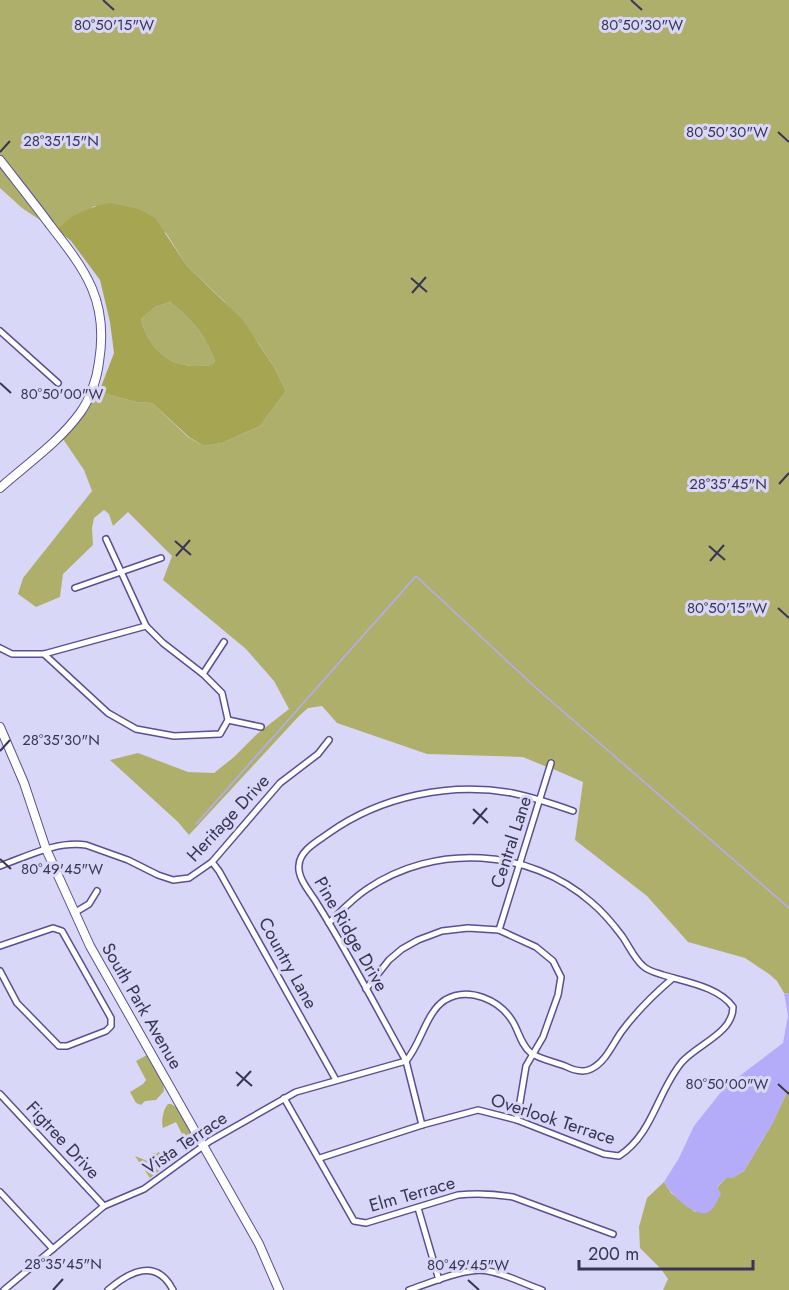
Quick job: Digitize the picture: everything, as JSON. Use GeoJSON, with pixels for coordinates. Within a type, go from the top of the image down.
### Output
{"type":"FeatureCollection","features":[{"type":"Feature","properties":{"kind":"street"},"geometry":{"type":"LineString","coordinates":[[0,160],[79,262],[91,284],[99,306],[102,345],[98,374],[81,412],[54,441],[0,488]]}},
{"type":"Feature","properties":{"kind":"street"},"geometry":{"type":"LineString","coordinates":[[0,331],[58,383]]}},
{"type":"Feature","properties":{"kind":"street"},"geometry":{"type":"LineString","coordinates":[[44,654],[108,713],[136,729],[174,736],[220,734],[228,720],[222,693],[146,626],[106,539]]}},
{"type":"Feature","properties":{"kind":"street"},"geometry":{"type":"LineString","coordinates":[[75,588],[161,558]]}},
{"type":"Feature","properties":{"kind":"street"},"geometry":{"type":"LineString","coordinates":[[0,648],[12,654],[44,654],[146,626]]}},
{"type":"Feature","properties":{"kind":"street"},"geometry":{"type":"LineString","coordinates":[[203,674],[224,642]]}},
{"type":"Feature","properties":{"kind":"street"},"geometry":{"type":"LineString","coordinates":[[228,720],[261,727]]}},
{"type":"Feature","properties":{"kind":"street","name":"South Park Avenue"},"geometry":{"type":"LineString","coordinates":[[0,727],[24,783],[46,849],[90,946],[259,1244],[279,1290]]}},
{"type":"Feature","properties":{"kind":"street","name":"Heritage Drive"},"geometry":{"type":"LineString","coordinates":[[0,866],[46,849],[72,843],[86,845],[173,880],[189,878],[212,862],[280,783],[318,754],[329,740]]}},
{"type":"Feature","properties":{"kind":"street","name":"Central Lane"},"geometry":{"type":"LineString","coordinates":[[499,930],[551,763]]}},
{"type":"Feature","properties":{"kind":"street","name":"Pine Ridge Drive"},"geometry":{"type":"LineString","coordinates":[[422,1125],[405,1061],[329,923],[300,876],[298,864],[303,853],[337,828],[376,807],[422,793],[486,790],[540,800],[573,811]]}},
{"type":"Feature","properties":{"kind":"street","name":"Overlook Terrace"},"geometry":{"type":"LineString","coordinates":[[320,1158],[422,1125],[478,1110],[517,1120],[604,1154],[619,1156],[630,1149],[649,1124],[660,1094],[682,1062],[728,1024],[733,1016],[733,1006],[721,994],[644,968],[603,913],[571,886],[548,874],[519,864],[474,858],[430,861],[408,868],[368,888],[349,902],[329,923]]}},
{"type":"Feature","properties":{"kind":"street","name":"Country Lane"},"geometry":{"type":"LineString","coordinates":[[212,862],[336,1080]]}},
{"type":"Feature","properties":{"kind":"street"},"geometry":{"type":"LineString","coordinates":[[74,913],[90,904],[96,891]]}},
{"type":"Feature","properties":{"kind":"street"},"geometry":{"type":"LineString","coordinates":[[0,946],[53,928],[62,931],[111,1018],[111,1026],[106,1031],[67,1046],[58,1046],[17,1003],[0,971]]}},
{"type":"Feature","properties":{"kind":"street"},"geometry":{"type":"LineString","coordinates":[[366,989],[389,960],[418,940],[442,931],[468,928],[499,930],[536,947],[553,960],[561,977],[558,995],[543,1037],[526,1066],[517,1120]]}},
{"type":"Feature","properties":{"kind":"street"},"geometry":{"type":"LineString","coordinates":[[405,1061],[412,1054],[431,1016],[444,1001],[460,995],[479,995],[507,1012],[532,1054],[575,1071],[589,1071],[600,1064],[622,1031],[651,996],[673,978]]}},
{"type":"Feature","properties":{"kind":"street","name":"Vista Terrace"},"geometry":{"type":"LineString","coordinates":[[4,1290],[104,1206],[144,1189],[203,1144],[296,1092],[405,1061]]}},
{"type":"Feature","properties":{"kind":"street","name":"Figtree Drive"},"geometry":{"type":"LineString","coordinates":[[0,1094],[104,1206]]}},
{"type":"Feature","properties":{"kind":"street","name":"Elm Terrace"},"geometry":{"type":"LineString","coordinates":[[284,1098],[354,1221],[366,1223],[458,1195],[499,1195],[513,1197],[613,1234]]}},
{"type":"Feature","properties":{"kind":"street"},"geometry":{"type":"LineString","coordinates":[[0,1192],[53,1249]]}},
{"type":"Feature","properties":{"kind":"street"},"geometry":{"type":"LineString","coordinates":[[418,1208],[439,1280]]}},
{"type":"Feature","properties":{"kind":"street"},"geometry":{"type":"LineString","coordinates":[[409,1290],[480,1270],[542,1290]]}},
{"type":"Feature","properties":{"kind":"street"},"geometry":{"type":"LineString","coordinates":[[108,1290],[126,1276],[144,1271],[161,1276],[173,1290]]}},
{"type":"Feature","properties":{"kind":"street"},"geometry":{"type":"LineString","coordinates":[[11,1285],[17,1290]]}},
{"type":"Feature","properties":{"kind":"shaded area"},"geometry":{"type":"Polygon","coordinates":[[[0,0],[789,0],[789,994],[784,993],[777,981],[769,974],[745,958],[688,942],[647,896],[575,840],[583,782],[553,769],[555,762],[549,759],[547,767],[523,757],[427,754],[337,723],[322,706],[308,708],[189,835],[178,822],[110,760],[138,753],[188,772],[214,773],[289,709],[274,681],[246,649],[163,580],[172,556],[128,512],[113,526],[109,514],[104,510],[94,518],[93,545],[63,574],[60,597],[36,607],[18,594],[23,578],[92,491],[84,470],[63,439],[99,392],[136,402],[152,403],[188,437],[204,446],[222,443],[260,426],[286,391],[259,344],[224,301],[187,266],[166,233],[94,206],[58,230],[0,155],[0,0]]]}},
{"type":"Feature","properties":{"kind":"shaded area"},"geometry":{"type":"Polygon","coordinates":[[[0,165],[46,224],[22,208],[0,188],[0,165]]]}},
{"type":"Feature","properties":{"kind":"shaded area"},"geometry":{"type":"Polygon","coordinates":[[[110,203],[139,209],[155,218],[187,266],[242,319],[274,367],[286,391],[260,426],[222,443],[204,446],[189,437],[152,403],[136,402],[99,392],[114,353],[110,322],[100,280],[71,241],[58,230],[74,216],[110,203]],[[170,302],[155,307],[141,319],[150,341],[174,362],[192,366],[211,365],[215,361],[207,343],[197,328],[170,302]]]}},
{"type":"Feature","properties":{"kind":"shaded area"},"geometry":{"type":"Polygon","coordinates":[[[170,302],[191,321],[202,335],[215,361],[211,365],[192,366],[174,362],[150,341],[141,319],[155,307],[170,302]]]}},
{"type":"Feature","properties":{"kind":"shaded area"},"geometry":{"type":"Polygon","coordinates":[[[784,993],[789,994],[789,1088],[772,1124],[744,1171],[732,1178],[726,1178],[717,1187],[721,1194],[711,1210],[706,1213],[694,1211],[676,1197],[664,1182],[679,1158],[694,1126],[725,1087],[783,1043],[788,1016],[784,993]]]}},
{"type":"Feature","properties":{"kind":"shaded area"},"geometry":{"type":"Polygon","coordinates":[[[147,1055],[163,1081],[164,1091],[156,1100],[145,1101],[141,1105],[136,1103],[130,1092],[146,1080],[136,1061],[147,1055]]]}},
{"type":"Feature","properties":{"kind":"shaded area"},"geometry":{"type":"Polygon","coordinates":[[[789,1088],[789,1290],[663,1290],[668,1279],[640,1248],[639,1227],[647,1198],[664,1182],[671,1193],[695,1212],[726,1178],[732,1178],[744,1171],[772,1124],[789,1088]]]}},
{"type":"Feature","properties":{"kind":"shaded area"},"geometry":{"type":"Polygon","coordinates":[[[168,1104],[178,1108],[195,1142],[186,1142],[176,1122],[163,1128],[163,1116],[168,1104]]]}},
{"type":"Feature","properties":{"kind":"shaded area"},"geometry":{"type":"Polygon","coordinates":[[[158,1152],[175,1159],[150,1178],[135,1156],[150,1162],[153,1153],[158,1152]]]}},
{"type":"Feature","properties":{"kind":"waterway"},"geometry":{"type":"LineString","coordinates":[[196,824],[416,576],[535,687],[789,908]]}}]}
